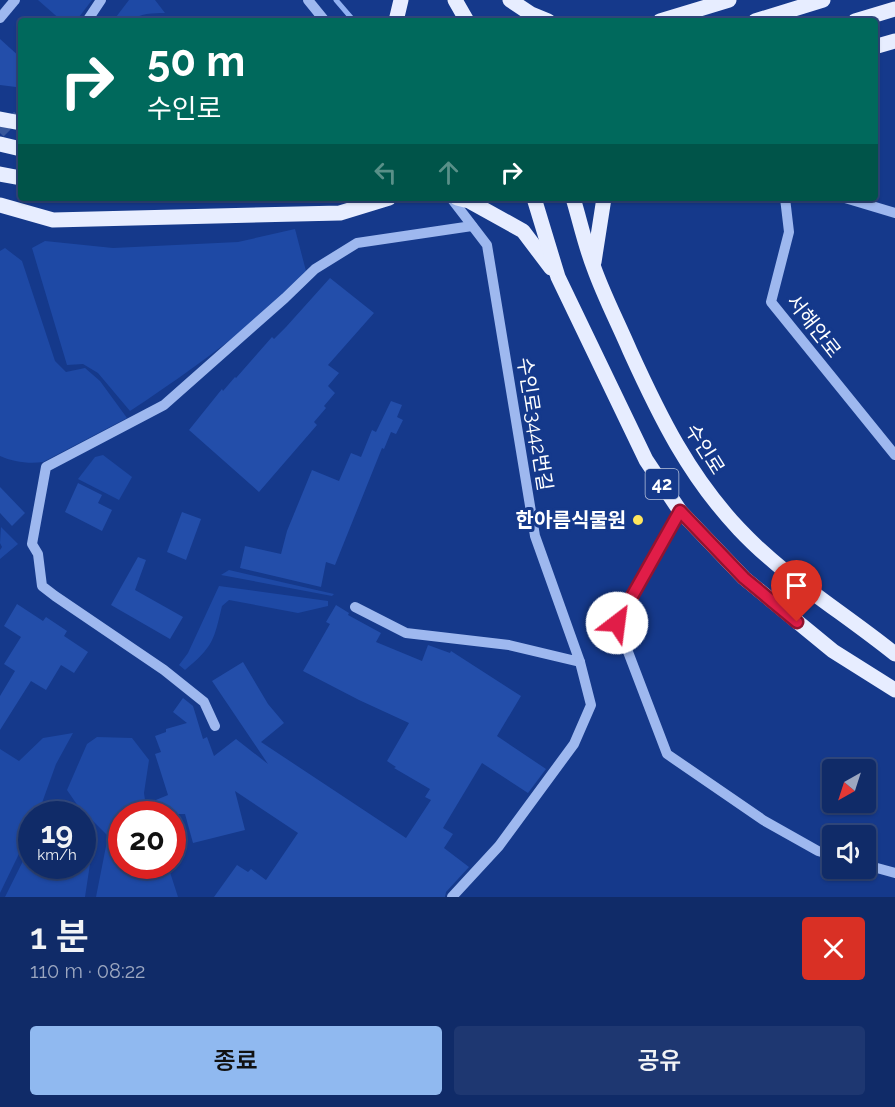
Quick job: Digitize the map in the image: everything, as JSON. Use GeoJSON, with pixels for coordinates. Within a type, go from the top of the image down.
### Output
{"type":"FeatureCollection","features":[{"type":"Feature","properties":{"kind":"main road"},"geometry":{"type":"LineString","coordinates":[[397,18],[400,0]]}},
{"type":"Feature","properties":{"kind":"main road"},"geometry":{"type":"LineString","coordinates":[[455,0],[465,18]]}},
{"type":"Feature","properties":{"kind":"main road"},"geometry":{"type":"LineString","coordinates":[[510,0],[541,18]]}},
{"type":"Feature","properties":{"kind":"main road"},"geometry":{"type":"LineString","coordinates":[[670,18],[729,0]]}},
{"type":"Feature","properties":{"kind":"main road"},"geometry":{"type":"LineString","coordinates":[[765,18],[823,0]]}},
{"type":"Feature","properties":{"kind":"main road"},"geometry":{"type":"LineString","coordinates":[[865,18],[895,9]]}},
{"type":"Feature","properties":{"kind":"main road"},"geometry":{"type":"LineString","coordinates":[[878,46],[895,40]]}},
{"type":"Feature","properties":{"kind":"main road"},"geometry":{"type":"LineString","coordinates":[[0,118],[18,122]]}},
{"type":"Feature","properties":{"kind":"main road"},"geometry":{"type":"LineString","coordinates":[[0,144],[18,148]]}},
{"type":"Feature","properties":{"kind":"main road"},"geometry":{"type":"LineString","coordinates":[[0,174],[18,177]]}},
{"type":"Feature","properties":{"kind":"main road"},"geometry":{"type":"LineString","coordinates":[[0,205],[53,220],[340,213],[379,201]]}},
{"type":"Feature","properties":{"kind":"main road"},"geometry":{"type":"LineString","coordinates":[[469,201],[523,231],[558,277]]}},
{"type":"Feature","properties":{"kind":"main road","name":"42"},"geometry":{"type":"LineString","coordinates":[[535,201],[558,277],[646,460],[680,511],[744,578],[833,651],[895,690]]}},
{"type":"Feature","properties":{"kind":"main road","name":"수인로"},"geometry":{"type":"LineString","coordinates":[[574,201],[594,268],[656,409],[690,469],[708,495],[740,530],[795,580],[859,624],[895,654]]}},
{"type":"Feature","properties":{"kind":"main road"},"geometry":{"type":"LineString","coordinates":[[594,268],[604,201]]}},
{"type":"Feature","properties":{"kind":"street"},"geometry":{"type":"LineString","coordinates":[[0,18],[15,0]]}},
{"type":"Feature","properties":{"kind":"street"},"geometry":{"type":"LineString","coordinates":[[89,18],[101,0]]}},
{"type":"Feature","properties":{"kind":"street"},"geometry":{"type":"LineString","coordinates":[[308,0],[323,18]]}},
{"type":"Feature","properties":{"kind":"street","name":"수인로3442번길"},"geometry":{"type":"LineString","coordinates":[[452,897],[499,846],[574,744],[591,705],[580,662],[535,536],[487,245],[453,201]]}},
{"type":"Feature","properties":{"kind":"street","name":"서해안로"},"geometry":{"type":"LineString","coordinates":[[785,201],[789,232],[771,302],[895,455]]}},
{"type":"Feature","properties":{"kind":"street"},"geometry":{"type":"LineString","coordinates":[[855,201],[895,213]]}},
{"type":"Feature","properties":{"kind":"street"},"geometry":{"type":"LineString","coordinates":[[215,726],[204,702],[164,670],[42,586],[38,554],[32,544],[46,467],[164,405],[315,269],[357,243],[472,226]]}},
{"type":"Feature","properties":{"kind":"street"},"geometry":{"type":"LineString","coordinates":[[680,511],[617,623],[667,754],[763,820],[822,851]]}},
{"type":"Feature","properties":{"kind":"street"},"geometry":{"type":"LineString","coordinates":[[355,607],[406,633],[509,645],[580,662]]}},
{"type":"Feature","properties":{"kind":"street"},"geometry":{"type":"LineString","coordinates":[[876,868],[895,873]]}},
{"type":"Feature","properties":{"kind":"shaded area"},"geometry":{"type":"Polygon","coordinates":[[[38,0],[92,0],[78,18],[59,18],[38,0]]]}},
{"type":"Feature","properties":{"kind":"shaded area"},"geometry":{"type":"Polygon","coordinates":[[[129,0],[155,0],[165,13],[151,13],[134,18],[115,18],[129,0]]]}},
{"type":"Feature","properties":{"kind":"shaded area"},"geometry":{"type":"Polygon","coordinates":[[[295,229],[306,271],[222,346],[130,411],[98,373],[83,364],[67,365],[32,248],[45,241],[113,248],[238,242],[295,229]]]}},
{"type":"Feature","properties":{"kind":"shaded area"},"geometry":{"type":"Polygon","coordinates":[[[5,248],[22,261],[55,361],[66,372],[85,368],[100,381],[127,418],[43,462],[21,462],[0,456],[0,251],[5,248]]]}},
{"type":"Feature","properties":{"kind":"shaded area"},"geometry":{"type":"Polygon","coordinates":[[[103,455],[132,477],[119,500],[78,479],[95,457],[103,455]]]}},
{"type":"Feature","properties":{"kind":"shaded area"},"geometry":{"type":"Polygon","coordinates":[[[1,527],[18,544],[0,559],[2,547],[1,527]]]}},
{"type":"Feature","properties":{"kind":"shaded area"},"geometry":{"type":"Polygon","coordinates":[[[229,570],[334,594],[332,596],[221,575],[229,570]]]}},
{"type":"Feature","properties":{"kind":"shaded area"},"geometry":{"type":"Polygon","coordinates":[[[219,586],[328,601],[328,606],[298,613],[229,600],[222,606],[217,627],[207,649],[185,670],[179,665],[188,653],[219,586]]]}},
{"type":"Feature","properties":{"kind":"shaded area"},"geometry":{"type":"Polygon","coordinates":[[[73,733],[56,764],[43,801],[18,801],[18,856],[0,893],[0,749],[19,761],[43,738],[73,733]]]}},
{"type":"Feature","properties":{"kind":"shaded area"},"geometry":{"type":"Polygon","coordinates":[[[97,737],[132,738],[149,760],[144,793],[145,801],[108,801],[108,836],[96,824],[96,801],[75,801],[67,790],[87,744],[97,737]]]}},
{"type":"Feature","properties":{"kind":"shaded area"},"geometry":{"type":"Polygon","coordinates":[[[108,836],[108,879],[172,879],[178,897],[96,897],[108,836]]]}},
{"type":"Feature","properties":{"kind":"shaded area"},"geometry":{"type":"Polygon","coordinates":[[[18,871],[18,879],[88,879],[85,897],[5,897],[18,871]]]}},
{"type":"Feature","properties":{"kind":"building"},"geometry":{"type":"Polygon","coordinates":[[[0,39],[18,55],[18,85],[16,87],[0,85],[0,39]]]}},
{"type":"Feature","properties":{"kind":"building"},"geometry":{"type":"Polygon","coordinates":[[[330,278],[374,313],[328,365],[339,373],[328,386],[335,393],[314,422],[317,425],[259,492],[189,430],[222,389],[223,391],[236,378],[272,337],[274,339],[286,327],[330,278]]]}},
{"type":"Feature","properties":{"kind":"building"},"geometry":{"type":"Polygon","coordinates":[[[391,401],[402,405],[397,417],[403,420],[396,434],[391,432],[384,449],[382,448],[335,565],[326,562],[321,587],[240,568],[245,546],[281,554],[287,531],[312,470],[339,481],[351,453],[361,457],[372,430],[376,432],[391,401]]]}},
{"type":"Feature","properties":{"kind":"building"},"geometry":{"type":"Polygon","coordinates":[[[78,483],[102,495],[98,503],[112,510],[102,531],[65,512],[78,483]]]}},
{"type":"Feature","properties":{"kind":"building"},"geometry":{"type":"Polygon","coordinates":[[[0,487],[25,513],[12,526],[0,513],[0,487]]]}},
{"type":"Feature","properties":{"kind":"building"},"geometry":{"type":"Polygon","coordinates":[[[182,512],[201,519],[186,560],[167,552],[182,512]]]}},
{"type":"Feature","properties":{"kind":"building"},"geometry":{"type":"Polygon","coordinates":[[[138,557],[146,560],[135,590],[183,617],[170,639],[111,605],[138,557]]]}},
{"type":"Feature","properties":{"kind":"building"},"geometry":{"type":"Polygon","coordinates":[[[17,604],[43,621],[46,617],[67,631],[64,636],[88,652],[74,673],[61,665],[46,690],[31,681],[0,730],[0,696],[15,671],[4,664],[21,637],[4,626],[17,604]]]}},
{"type":"Feature","properties":{"kind":"building"},"geometry":{"type":"Polygon","coordinates":[[[336,605],[349,613],[348,615],[381,633],[376,642],[422,661],[428,645],[450,653],[451,651],[521,696],[497,736],[546,769],[528,793],[482,763],[443,828],[453,834],[444,848],[469,867],[446,892],[445,897],[214,897],[237,865],[248,872],[251,869],[266,880],[298,833],[235,791],[245,830],[193,843],[186,818],[186,801],[153,801],[168,795],[155,754],[161,752],[155,736],[166,732],[166,729],[187,723],[173,712],[183,698],[193,706],[203,739],[207,737],[214,756],[236,739],[268,764],[212,681],[243,662],[268,704],[284,723],[261,742],[406,838],[431,800],[425,797],[430,789],[394,768],[396,767],[387,761],[409,723],[303,671],[330,624],[326,622],[336,605]]]}},
{"type":"Feature","properties":{"kind":"waterway"},"geometry":{"type":"LineString","coordinates":[[336,0],[351,18]]}},
{"type":"Feature","properties":{"kind":"tunnel"},"geometry":{"type":"LineString","coordinates":[[0,133],[18,115]]}},
{"type":"Feature","properties":{"kind":"place","name":"한아름식물원"},"geometry":{"type":"Point","coordinates":[638,520]}},
{"type":"Feature","properties":{"kind":"route"},"geometry":{"type":"LineString","coordinates":[[617,623],[680,511],[744,578],[797,622]]}}]}
